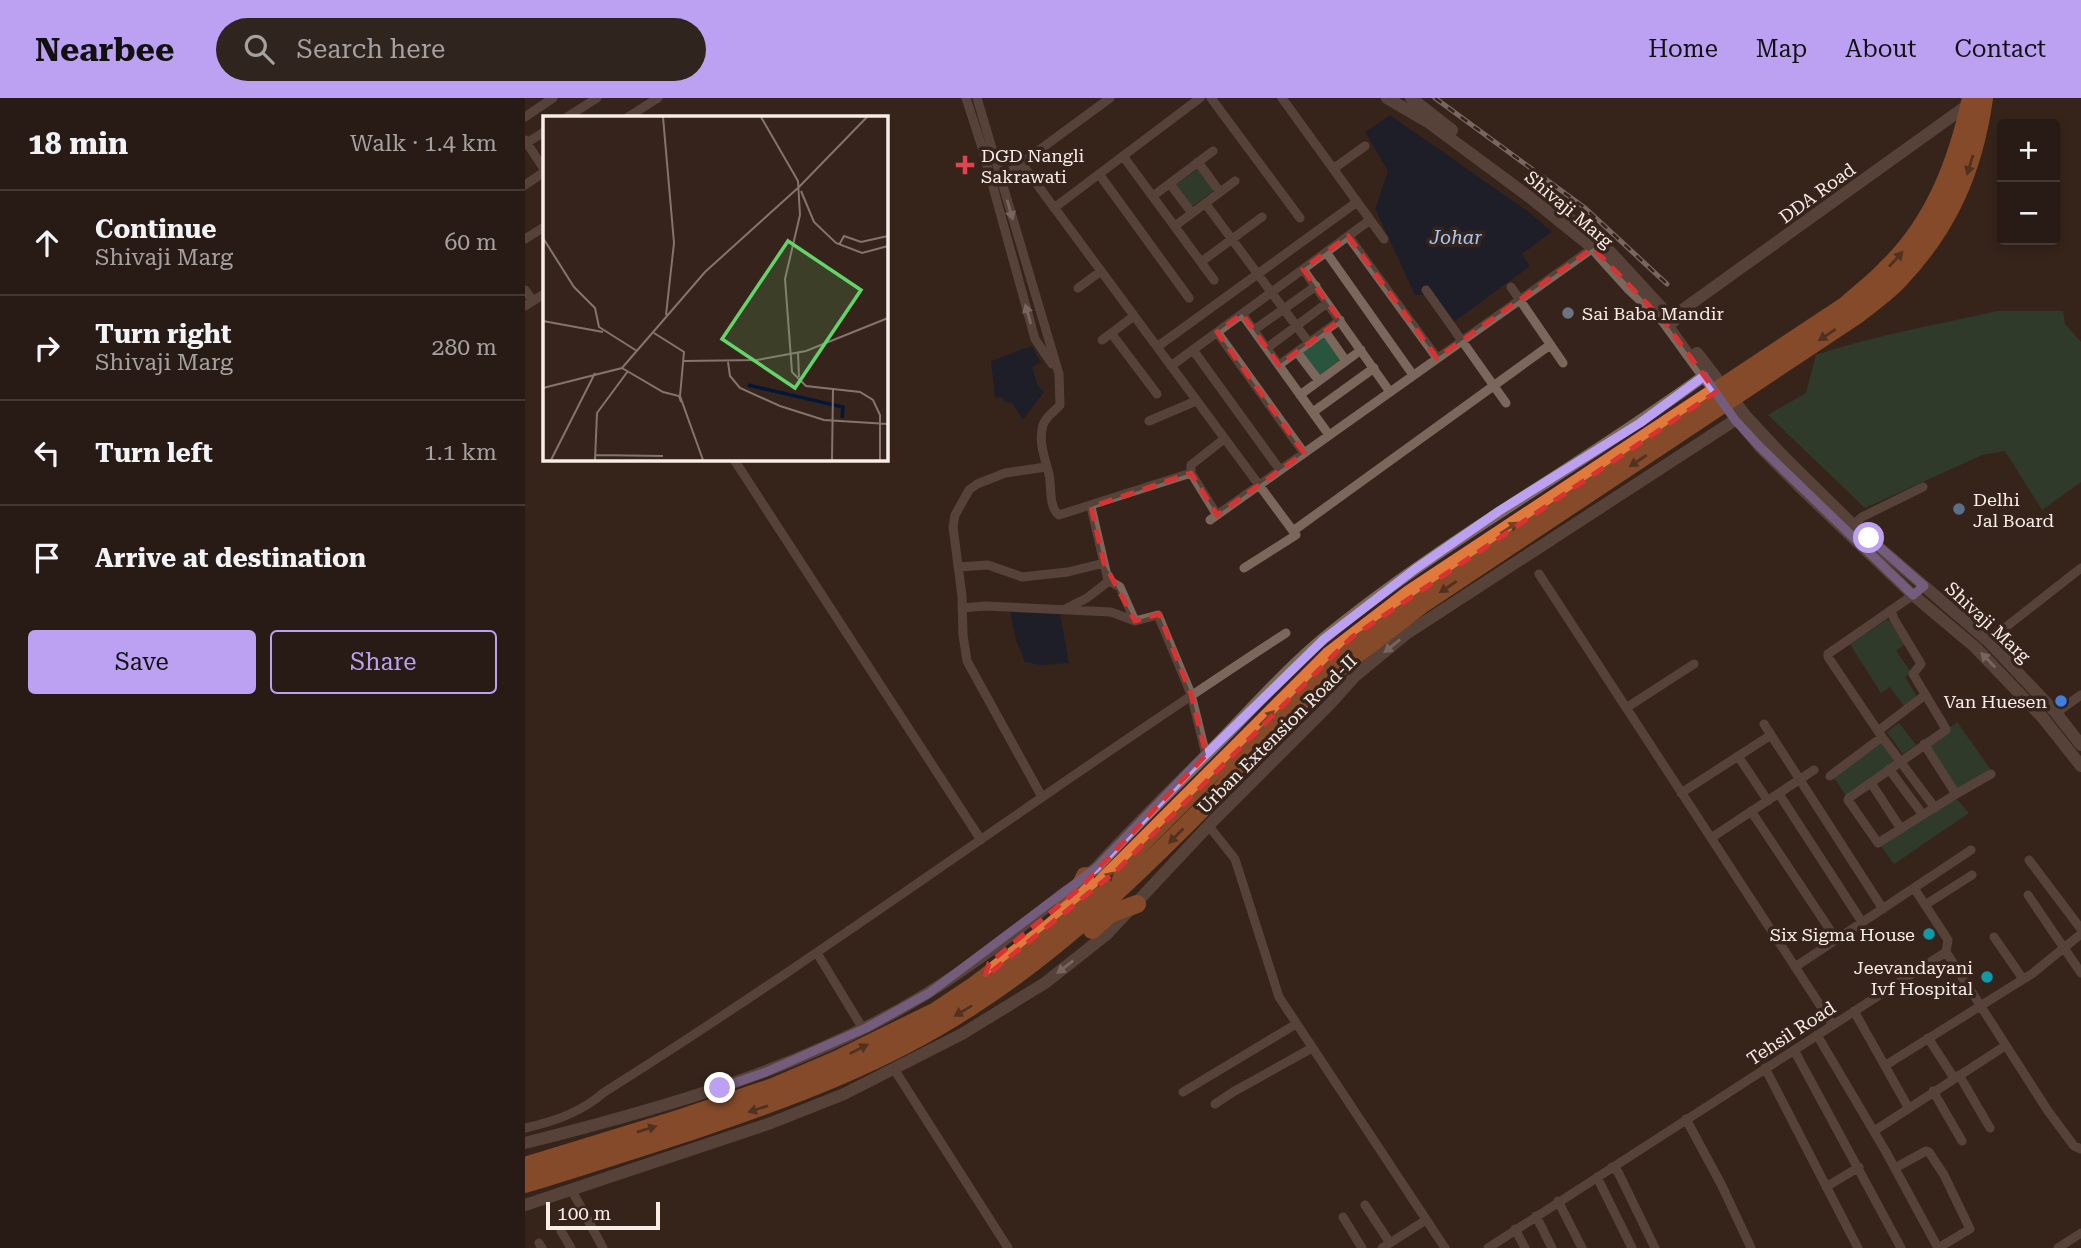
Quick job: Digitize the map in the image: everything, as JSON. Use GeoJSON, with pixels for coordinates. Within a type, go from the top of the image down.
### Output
{"type":"FeatureCollection","features":[{"type":"Feature","properties":{"kind":"highway","name":"Urban Extension Road-II"},"geometry":{"type":"LineString","coordinates":[[525,1166],[582,1158],[779,1102],[848,1074],[921,1036],[990,984],[1067,937],[1155,856],[1338,669],[1416,599],[1846,305],[1887,269],[1910,244],[1934,209],[1961,141],[1971,98]]}},
{"type":"Feature","properties":{"kind":"highway","name":"Urban Extension Road-II"},"geometry":{"type":"LineString","coordinates":[[1416,599],[1847,322],[1898,282],[1949,213],[1968,174],[1979,136],[1984,98]]}},
{"type":"Feature","properties":{"kind":"highway"},"geometry":{"type":"LineString","coordinates":[[1085,876],[1079,889],[989,963],[990,984],[1024,983],[1110,914],[1137,904]]}},
{"type":"Feature","properties":{"kind":"highway"},"geometry":{"type":"LineString","coordinates":[[525,1155],[582,1158],[576,1173],[555,1185],[525,1195]]}},
{"type":"Feature","properties":{"kind":"highway","name":"Urban Extension Road-II"},"geometry":{"type":"LineString","coordinates":[[525,1184],[582,1158]]}},
{"type":"Feature","properties":{"kind":"street"},"geometry":{"type":"LineString","coordinates":[[525,117],[553,98]]}},
{"type":"Feature","properties":{"kind":"street"},"geometry":{"type":"LineString","coordinates":[[569,116],[597,98]]}},
{"type":"Feature","properties":{"kind":"street"},"geometry":{"type":"LineString","coordinates":[[630,116],[658,98]]}},
{"type":"Feature","properties":{"kind":"street"},"geometry":{"type":"LineString","coordinates":[[966,98],[1035,338],[1059,374]]}},
{"type":"Feature","properties":{"kind":"street"},"geometry":{"type":"LineString","coordinates":[[977,98],[1059,374],[1060,405],[1046,418],[1042,430],[1042,451],[1057,515],[1091,507],[1191,473]]}},
{"type":"Feature","properties":{"kind":"street"},"geometry":{"type":"LineString","coordinates":[[1001,178],[1110,98]]}},
{"type":"Feature","properties":{"kind":"street"},"geometry":{"type":"LineString","coordinates":[[1054,208],[1200,98]]}},
{"type":"Feature","properties":{"kind":"street"},"geometry":{"type":"LineString","coordinates":[[1211,98],[1300,218]]}},
{"type":"Feature","properties":{"kind":"street"},"geometry":{"type":"LineString","coordinates":[[1282,98],[1384,239]]}},
{"type":"Feature","properties":{"kind":"street","name":"Shivaji Marg"},"geometry":{"type":"LineString","coordinates":[[1387,98],[1428,122],[1593,248],[1664,321],[1735,420],[1805,492],[1913,595],[1975,647],[2043,718],[2081,766]]}},
{"type":"Feature","properties":{"kind":"street","name":"Shivaji Marg"},"geometry":{"type":"LineString","coordinates":[[1411,98],[1603,244],[1673,318],[1745,415],[1853,525],[1988,641],[2079,740]]}},
{"type":"Feature","properties":{"kind":"street","name":"DDA Road"},"geometry":{"type":"LineString","coordinates":[[1673,318],[1978,98]]}},
{"type":"Feature","properties":{"kind":"street"},"geometry":{"type":"LineString","coordinates":[[543,133],[526,142],[543,168]]}},
{"type":"Feature","properties":{"kind":"street"},"geometry":{"type":"LineString","coordinates":[[1333,169],[1365,146]]}},
{"type":"Feature","properties":{"kind":"street"},"geometry":{"type":"LineString","coordinates":[[1153,196],[1213,151]]}},
{"type":"Feature","properties":{"kind":"street"},"geometry":{"type":"LineString","coordinates":[[1123,156],[1214,280]]}},
{"type":"Feature","properties":{"kind":"street"},"geometry":{"type":"LineString","coordinates":[[1198,162],[1220,192]]}},
{"type":"Feature","properties":{"kind":"street"},"geometry":{"type":"LineString","coordinates":[[1022,164],[1296,535],[1244,568]]}},
{"type":"Feature","properties":{"kind":"street"},"geometry":{"type":"LineString","coordinates":[[525,185],[543,171]]}},
{"type":"Feature","properties":{"kind":"street"},"geometry":{"type":"LineString","coordinates":[[1099,174],[1189,298]]}},
{"type":"Feature","properties":{"kind":"street"},"geometry":{"type":"LineString","coordinates":[[1175,226],[1235,181]]}},
{"type":"Feature","properties":{"kind":"street"},"geometry":{"type":"LineString","coordinates":[[1170,184],[1192,214]]}},
{"type":"Feature","properties":{"kind":"street"},"geometry":{"type":"LineString","coordinates":[[1157,348],[1357,202]]}},
{"type":"Feature","properties":{"kind":"street"},"geometry":{"type":"LineString","coordinates":[[1205,203],[1308,343]]}},
{"type":"Feature","properties":{"kind":"street"},"geometry":{"type":"LineString","coordinates":[[1201,262],[1262,217]]}},
{"type":"Feature","properties":{"kind":"street"},"geometry":{"type":"LineString","coordinates":[[1171,366],[1370,220]]}},
{"type":"Feature","properties":{"kind":"street"},"geometry":{"type":"LineString","coordinates":[[525,239],[543,228]]}},
{"type":"Feature","properties":{"kind":"street"},"geometry":{"type":"LineString","coordinates":[[1348,236],[1437,359]]}},
{"type":"Feature","properties":{"kind":"street"},"geometry":{"type":"LineString","coordinates":[[1224,439],[1191,465],[1191,473],[1214,517],[1593,248]]}},
{"type":"Feature","properties":{"kind":"street"},"geometry":{"type":"LineString","coordinates":[[1326,252],[1413,375]]}},
{"type":"Feature","properties":{"kind":"street"},"geometry":{"type":"LineString","coordinates":[[1303,269],[1390,392]]}},
{"type":"Feature","properties":{"kind":"street"},"geometry":{"type":"LineString","coordinates":[[1079,288],[1101,271]]}},
{"type":"Feature","properties":{"kind":"street"},"geometry":{"type":"LineString","coordinates":[[1254,330],[1316,286]]}},
{"type":"Feature","properties":{"kind":"street"},"geometry":{"type":"LineString","coordinates":[[1511,287],[1563,363]]}},
{"type":"Feature","properties":{"kind":"street"},"geometry":{"type":"LineString","coordinates":[[525,290],[529,304]]}},
{"type":"Feature","properties":{"kind":"street"},"geometry":{"type":"LineString","coordinates":[[1426,290],[1506,402]]}},
{"type":"Feature","properties":{"kind":"street"},"geometry":{"type":"LineString","coordinates":[[1267,348],[1327,303]]}},
{"type":"Feature","properties":{"kind":"street"},"geometry":{"type":"LineString","coordinates":[[1242,314],[1329,435]]}},
{"type":"Feature","properties":{"kind":"street"},"geometry":{"type":"LineString","coordinates":[[1101,340],[1134,316]]}},
{"type":"Feature","properties":{"kind":"street"},"geometry":{"type":"LineString","coordinates":[[1279,365],[1340,320]]}},
{"type":"Feature","properties":{"kind":"street"},"geometry":{"type":"LineString","coordinates":[[1325,331],[1346,361]]}},
{"type":"Feature","properties":{"kind":"street"},"geometry":{"type":"LineString","coordinates":[[1217,332],[1304,453]]}},
{"type":"Feature","properties":{"kind":"street"},"geometry":{"type":"LineString","coordinates":[[1111,333],[1157,394]]}},
{"type":"Feature","properties":{"kind":"street"},"geometry":{"type":"LineString","coordinates":[[1293,531],[1550,345]]}},
{"type":"Feature","properties":{"kind":"street"},"geometry":{"type":"LineString","coordinates":[[1193,350],[1280,470]]}},
{"type":"Feature","properties":{"kind":"street"},"geometry":{"type":"LineString","coordinates":[[1300,395],[1361,350]]}},
{"type":"Feature","properties":{"kind":"street"},"geometry":{"type":"LineString","coordinates":[[1297,352],[1319,381]]}},
{"type":"Feature","properties":{"kind":"street"},"geometry":{"type":"LineString","coordinates":[[1313,412],[1374,368]]}},
{"type":"Feature","properties":{"kind":"street"},"geometry":{"type":"LineString","coordinates":[[1286,633],[1191,695],[817,953],[593,1102],[565,1116],[530,1127],[531,1141],[632,1116],[766,1072],[863,1029],[929,993],[1096,868],[1324,639],[1415,569],[1499,511],[1640,423],[1704,376]]}},
{"type":"Feature","properties":{"kind":"street"},"geometry":{"type":"LineString","coordinates":[[1149,421],[1196,401]]}},
{"type":"Feature","properties":{"kind":"street"},"geometry":{"type":"LineString","coordinates":[[525,1205],[771,1123],[844,1094],[962,1034],[1045,983],[1107,934],[1208,825],[1355,676],[1406,634],[1735,420]]}},
{"type":"Feature","properties":{"kind":"street"},"geometry":{"type":"LineString","coordinates":[[734,460],[981,840]]}},
{"type":"Feature","properties":{"kind":"street"},"geometry":{"type":"LineString","coordinates":[[1042,797],[967,661],[953,527],[955,515],[969,490],[1005,473],[1046,467]]}},
{"type":"Feature","properties":{"kind":"street"},"geometry":{"type":"LineString","coordinates":[[1853,525],[1862,517],[1923,487]]}},
{"type":"Feature","properties":{"kind":"street"},"geometry":{"type":"LineString","coordinates":[[1091,507],[1109,581],[1120,587],[1135,621]]}},
{"type":"Feature","properties":{"kind":"street"},"geometry":{"type":"LineString","coordinates":[[958,567],[988,565],[1022,577],[1054,574],[1104,563]]}},
{"type":"Feature","properties":{"kind":"street"},"geometry":{"type":"LineString","coordinates":[[1539,574],[1833,1025]]}},
{"type":"Feature","properties":{"kind":"street"},"geometry":{"type":"LineString","coordinates":[[1988,641],[2079,574]]}},
{"type":"Feature","properties":{"kind":"street"},"geometry":{"type":"LineString","coordinates":[[1067,608],[1087,598],[1109,581]]}},
{"type":"Feature","properties":{"kind":"street"},"geometry":{"type":"LineString","coordinates":[[1924,586],[1827,655],[1880,734],[1935,808]]}},
{"type":"Feature","properties":{"kind":"street"},"geometry":{"type":"LineString","coordinates":[[962,608],[1067,608],[1115,612],[1135,621],[1160,615],[1191,695],[1206,755]]}},
{"type":"Feature","properties":{"kind":"street"},"geometry":{"type":"LineString","coordinates":[[1891,610],[1921,664],[1913,674],[1946,729],[1848,801],[1878,843],[1990,774]]}},
{"type":"Feature","properties":{"kind":"street"},"geometry":{"type":"LineString","coordinates":[[1626,708],[1694,664]]}},
{"type":"Feature","properties":{"kind":"street"},"geometry":{"type":"LineString","coordinates":[[1830,776],[1926,695]]}},
{"type":"Feature","properties":{"kind":"street"},"geometry":{"type":"LineString","coordinates":[[2056,713],[2081,695]]}},
{"type":"Feature","properties":{"kind":"street"},"geometry":{"type":"LineString","coordinates":[[1764,724],[1882,909]]}},
{"type":"Feature","properties":{"kind":"street"},"geometry":{"type":"LineString","coordinates":[[1681,793],[1771,735]]}},
{"type":"Feature","properties":{"kind":"street"},"geometry":{"type":"LineString","coordinates":[[1924,744],[1956,794]]}},
{"type":"Feature","properties":{"kind":"street"},"geometry":{"type":"LineString","coordinates":[[1738,756],[1767,801]]}},
{"type":"Feature","properties":{"kind":"street"},"geometry":{"type":"LineString","coordinates":[[1889,769],[1923,815]]}},
{"type":"Feature","properties":{"kind":"street"},"geometry":{"type":"LineString","coordinates":[[1710,838],[1814,770]]}},
{"type":"Feature","properties":{"kind":"street"},"geometry":{"type":"LineString","coordinates":[[1871,783],[1901,829]]}},
{"type":"Feature","properties":{"kind":"street"},"geometry":{"type":"LineString","coordinates":[[1779,794],[1862,922]]}},
{"type":"Feature","properties":{"kind":"street"},"geometry":{"type":"LineString","coordinates":[[1751,811],[1836,939]]}},
{"type":"Feature","properties":{"kind":"street"},"geometry":{"type":"LineString","coordinates":[[1208,825],[1235,859],[1274,986],[1296,1024],[1445,1248]]}},
{"type":"Feature","properties":{"kind":"street"},"geometry":{"type":"LineString","coordinates":[[1795,967],[1971,850]]}},
{"type":"Feature","properties":{"kind":"street"},"geometry":{"type":"LineString","coordinates":[[1886,1065],[2023,979],[2081,932],[2029,860]]}},
{"type":"Feature","properties":{"kind":"street"},"geometry":{"type":"LineString","coordinates":[[1925,905],[1972,874]]}},
{"type":"Feature","properties":{"kind":"street"},"geometry":{"type":"LineString","coordinates":[[1914,888],[1948,940],[1946,952],[1979,1006],[2070,1141],[2081,1149]]}},
{"type":"Feature","properties":{"kind":"street"},"geometry":{"type":"LineString","coordinates":[[2028,895],[2081,973]]}},
{"type":"Feature","properties":{"kind":"street"},"geometry":{"type":"LineString","coordinates":[[1994,937],[2023,979]]}},
{"type":"Feature","properties":{"kind":"street","name":"Tehsil Road"},"geometry":{"type":"LineString","coordinates":[[1488,1248],[1946,952]]}},
{"type":"Feature","properties":{"kind":"street"},"geometry":{"type":"LineString","coordinates":[[817,953],[863,1029]]}},
{"type":"Feature","properties":{"kind":"street"},"geometry":{"type":"LineString","coordinates":[[1854,1011],[1908,1107]]}},
{"type":"Feature","properties":{"kind":"street"},"geometry":{"type":"LineString","coordinates":[[1183,1092],[1296,1024]]}},
{"type":"Feature","properties":{"kind":"street"},"geometry":{"type":"LineString","coordinates":[[1817,1035],[1874,1131],[1938,1248],[1971,1229],[1944,1175],[1929,1152],[1926,1151],[1895,1168]]}},
{"type":"Feature","properties":{"kind":"street"},"geometry":{"type":"LineString","coordinates":[[1928,1038],[1990,1128]]}},
{"type":"Feature","properties":{"kind":"street"},"geometry":{"type":"LineString","coordinates":[[1874,1131],[2005,1046]]}},
{"type":"Feature","properties":{"kind":"street"},"geometry":{"type":"LineString","coordinates":[[1215,1104],[1312,1048]]}},
{"type":"Feature","properties":{"kind":"street"},"geometry":{"type":"LineString","coordinates":[[1794,1050],[1902,1248]]}},
{"type":"Feature","properties":{"kind":"street"},"geometry":{"type":"LineString","coordinates":[[1765,1068],[1858,1248]]}},
{"type":"Feature","properties":{"kind":"street"},"geometry":{"type":"LineString","coordinates":[[894,1069],[1008,1248]]}},
{"type":"Feature","properties":{"kind":"street"},"geometry":{"type":"LineString","coordinates":[[1933,1091],[1962,1141]]}},
{"type":"Feature","properties":{"kind":"street"},"geometry":{"type":"LineString","coordinates":[[1686,1119],[1751,1248]]}},
{"type":"Feature","properties":{"kind":"street"},"geometry":{"type":"LineString","coordinates":[[1612,1167],[1618,1172],[1655,1248]]}},
{"type":"Feature","properties":{"kind":"street"},"geometry":{"type":"LineString","coordinates":[[1826,1187],[1859,1167]]}},
{"type":"Feature","properties":{"kind":"street"},"geometry":{"type":"LineString","coordinates":[[1597,1177],[1632,1248]]}},
{"type":"Feature","properties":{"kind":"street"},"geometry":{"type":"LineString","coordinates":[[571,1189],[603,1248]]}},
{"type":"Feature","properties":{"kind":"street"},"geometry":{"type":"LineString","coordinates":[[1558,1201],[1582,1248]]}},
{"type":"Feature","properties":{"kind":"street"},"geometry":{"type":"LineString","coordinates":[[1365,1205],[1386,1245],[1426,1220]]}},
{"type":"Feature","properties":{"kind":"street"},"geometry":{"type":"LineString","coordinates":[[1536,1216],[1552,1248]]}},
{"type":"Feature","properties":{"kind":"street"},"geometry":{"type":"LineString","coordinates":[[1343,1217],[1363,1248]]}},
{"type":"Feature","properties":{"kind":"street"},"geometry":{"type":"LineString","coordinates":[[1515,1229],[1525,1248]]}},
{"type":"Feature","properties":{"kind":"street"},"geometry":{"type":"LineString","coordinates":[[561,1231],[571,1248]]}},
{"type":"Feature","properties":{"kind":"street"},"geometry":{"type":"LineString","coordinates":[[2057,1248],[2081,1233]]}},
{"type":"Feature","properties":{"kind":"highlighted area"},"geometry":{"type":"Polygon","coordinates":[[[1348,236],[1437,358],[1593,248],[1664,321],[1716,392],[1352,637],[1116,871],[985,977],[989,963],[1079,889],[1206,755],[1191,694],[1159,614],[1135,621],[1104,563],[1091,507],[1191,473],[1217,515],[1304,453],[1217,332],[1242,314],[1279,365],[1340,320],[1303,269],[1348,236]]]}},
{"type":"Feature","properties":{"kind":"green space"},"geometry":{"type":"Polygon","coordinates":[[[1199,168],[1215,190],[1191,207],[1175,185],[1199,168]]]}},
{"type":"Feature","properties":{"kind":"green space"},"geometry":{"type":"Polygon","coordinates":[[[1997,311],[2063,311],[2065,324],[2081,342],[2081,482],[2042,510],[2005,451],[1982,455],[1865,508],[1768,415],[1806,393],[1816,355],[1883,336],[1997,311]]]}},
{"type":"Feature","properties":{"kind":"green space"},"geometry":{"type":"Polygon","coordinates":[[[1325,334],[1342,358],[1318,376],[1300,352],[1325,334]]]}},
{"type":"Feature","properties":{"kind":"green space"},"geometry":{"type":"Polygon","coordinates":[[[1888,619],[1905,644],[1896,651],[1911,672],[1905,677],[1918,698],[1905,707],[1890,687],[1881,693],[1850,644],[1888,619]]]}},
{"type":"Feature","properties":{"kind":"green space"},"geometry":{"type":"Polygon","coordinates":[[[1957,722],[1993,773],[1958,797],[1925,747],[1957,722]]]}},
{"type":"Feature","properties":{"kind":"green space"},"geometry":{"type":"Polygon","coordinates":[[[1899,723],[1916,745],[1903,754],[1887,732],[1899,723]]]}},
{"type":"Feature","properties":{"kind":"green space"},"geometry":{"type":"Polygon","coordinates":[[[1881,742],[1896,763],[1847,797],[1834,778],[1881,742]]]}},
{"type":"Feature","properties":{"kind":"green space"},"geometry":{"type":"Polygon","coordinates":[[[1955,797],[1969,813],[1894,864],[1881,846],[1955,797]]]}},
{"type":"Feature","properties":{"kind":"water","name":"Johar"},"geometry":{"type":"Polygon","coordinates":[[[1390,115],[1529,212],[1552,232],[1522,254],[1530,266],[1454,322],[1433,294],[1415,295],[1375,209],[1388,171],[1365,132],[1390,115]]]}},
{"type":"Feature","properties":{"kind":"water"},"geometry":{"type":"Polygon","coordinates":[[[1032,346],[1041,363],[1032,367],[1038,386],[1044,392],[1023,420],[1012,403],[1005,402],[1001,397],[995,398],[991,361],[1032,346]]]}},
{"type":"Feature","properties":{"kind":"water"},"geometry":{"type":"Polygon","coordinates":[[[1010,612],[1060,614],[1069,663],[1041,665],[1025,662],[1016,640],[1010,612]]]}},
{"type":"Feature","properties":{"kind":"railway"},"geometry":{"type":"LineString","coordinates":[[1435,98],[1585,208],[1667,284]]}},
{"type":"Feature","properties":{"kind":"place","name":"DGD Nangli Sakrawati"},"geometry":{"type":"Point","coordinates":[965,165]}},
{"type":"Feature","properties":{"kind":"place","name":"Sai Baba Mandir"},"geometry":{"type":"Point","coordinates":[1568,313]}},
{"type":"Feature","properties":{"kind":"place","name":"Delhi Jal Board"},"geometry":{"type":"Point","coordinates":[1959,509]}},
{"type":"Feature","properties":{"kind":"place","name":"Van Huesen"},"geometry":{"type":"Point","coordinates":[2061,701]}},
{"type":"Feature","properties":{"kind":"place","name":"Six Sigma House"},"geometry":{"type":"Point","coordinates":[1929,934]}},
{"type":"Feature","properties":{"kind":"place","name":"Jeevandayani Ivf Hospital"},"geometry":{"type":"Point","coordinates":[1987,977]}},
{"type":"Feature","properties":{"kind":"route"},"geometry":{"type":"LineString","coordinates":[[720,1088],[766,1072],[866,1028],[929,993],[1096,868],[1194,766],[1324,639],[1415,569],[1499,511],[1640,423],[1704,376],[1735,420],[1805,492],[1913,595],[1924,586],[1869,538]]}}]}
